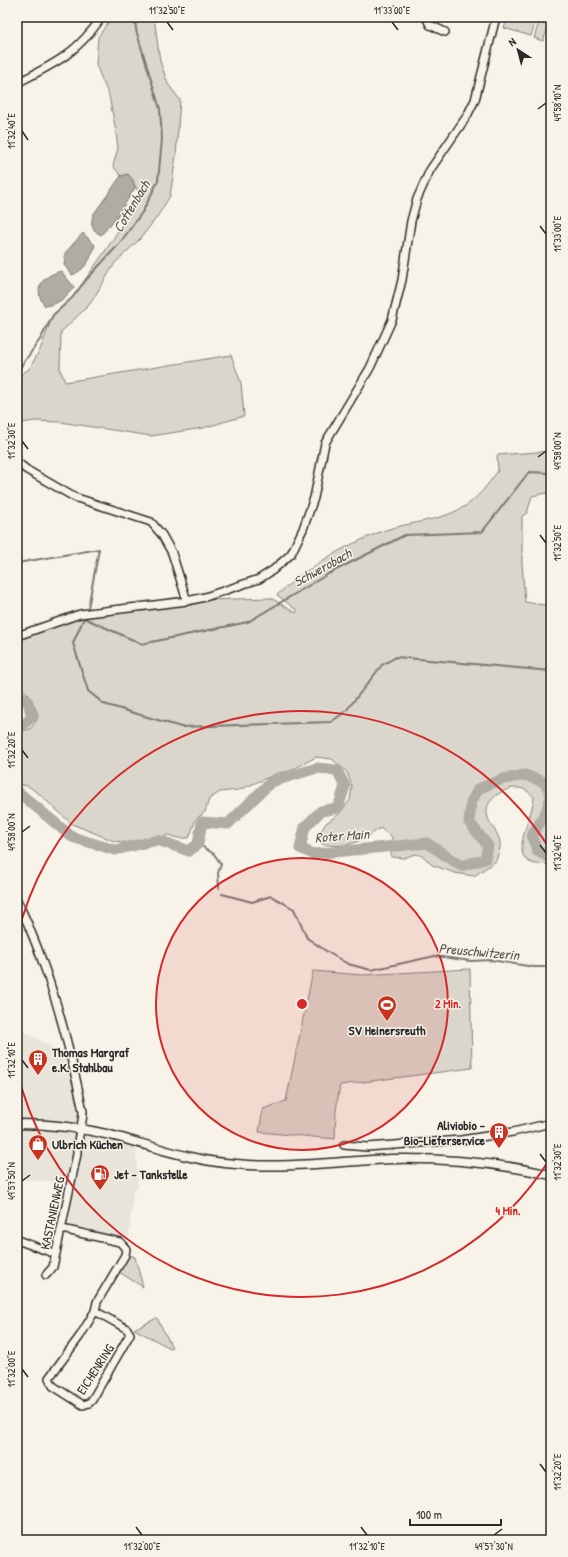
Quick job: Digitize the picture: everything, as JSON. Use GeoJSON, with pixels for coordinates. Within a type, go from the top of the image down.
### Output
{"type":"FeatureCollection","features":[{"type":"Feature","properties":{"kind":"main road"},"geometry":{"type":"LineString","coordinates":[[17,1124],[55,1125],[81,1128],[187,1157],[218,1163],[256,1165],[393,1159],[447,1160],[498,1165],[551,1175]]}},
{"type":"Feature","properties":{"kind":"street"},"geometry":{"type":"LineString","coordinates":[[17,83],[52,65],[76,49],[89,35],[102,17]]}},
{"type":"Feature","properties":{"kind":"street"},"geometry":{"type":"LineString","coordinates":[[426,17],[430,25],[445,32]]}},
{"type":"Feature","properties":{"kind":"street"},"geometry":{"type":"LineString","coordinates":[[17,636],[85,613],[187,601],[230,589],[263,577],[284,562],[298,539],[314,498],[325,443],[370,368],[392,320],[402,280],[412,221],[422,185],[433,165],[467,116],[475,100],[496,17]]}},
{"type":"Feature","properties":{"kind":"street"},"geometry":{"type":"LineString","coordinates":[[17,462],[27,470],[74,498],[151,522],[162,535],[172,553],[187,601]]}},
{"type":"Feature","properties":{"kind":"street","name":"KASTANIENWEG"},"geometry":{"type":"LineString","coordinates":[[17,900],[34,937],[71,1055],[83,1111],[81,1128],[83,1136],[81,1145],[77,1154],[53,1267],[46,1275]]}},
{"type":"Feature","properties":{"kind":"street"},"geometry":{"type":"LineString","coordinates":[[344,1144],[364,1147],[461,1140],[513,1132],[551,1122]]}},
{"type":"Feature","properties":{"kind":"street","name":"EICHENRING"},"geometry":{"type":"LineString","coordinates":[[62,1229],[120,1242],[126,1247],[125,1255],[97,1302],[95,1312],[78,1340],[49,1378],[53,1386],[84,1405],[89,1404],[92,1400],[130,1334],[126,1328],[95,1312]]}},
{"type":"Feature","properties":{"kind":"street"},"geometry":{"type":"LineString","coordinates":[[17,1240],[56,1254]]}},
{"type":"Feature","properties":{"kind":"shaded area"},"geometry":{"type":"Polygon","coordinates":[[[112,17],[154,17],[160,61],[168,84],[180,100],[176,156],[170,196],[157,217],[140,239],[115,263],[90,304],[61,332],[60,369],[65,382],[231,355],[241,383],[244,416],[203,428],[151,436],[60,422],[34,421],[17,424],[17,377],[29,369],[40,350],[53,315],[72,298],[106,250],[141,195],[128,174],[121,176],[113,166],[118,148],[115,126],[109,96],[96,65],[98,37],[112,17]]]}},
{"type":"Feature","properties":{"kind":"shaded area"},"geometry":{"type":"Polygon","coordinates":[[[508,17],[526,17],[536,20],[531,36],[504,28],[508,17]]]}},
{"type":"Feature","properties":{"kind":"shaded area"},"geometry":{"type":"Polygon","coordinates":[[[539,22],[549,25],[543,41],[534,38],[539,22]]]}},
{"type":"Feature","properties":{"kind":"shaded area"},"geometry":{"type":"Polygon","coordinates":[[[128,174],[133,180],[135,188],[116,218],[101,235],[92,227],[93,215],[121,176],[128,174]]]}},
{"type":"Feature","properties":{"kind":"shaded area"},"geometry":{"type":"Polygon","coordinates":[[[83,233],[95,245],[92,255],[84,267],[72,275],[64,265],[65,253],[83,233]]]}},
{"type":"Feature","properties":{"kind":"shaded area"},"geometry":{"type":"Polygon","coordinates":[[[61,271],[74,287],[61,300],[54,304],[45,306],[39,294],[41,284],[49,276],[61,271]]]}},
{"type":"Feature","properties":{"kind":"shaded area"},"geometry":{"type":"Polygon","coordinates":[[[551,451],[551,492],[532,496],[527,513],[522,516],[522,563],[525,602],[551,606],[551,864],[535,864],[526,860],[522,852],[522,842],[534,797],[529,792],[521,788],[513,788],[503,791],[488,805],[488,818],[499,838],[500,848],[496,861],[474,876],[455,873],[432,865],[423,856],[415,854],[404,858],[391,857],[392,837],[380,828],[359,841],[345,845],[338,846],[322,844],[317,837],[326,823],[339,814],[350,800],[352,786],[347,772],[332,759],[316,757],[290,771],[278,773],[239,790],[220,792],[209,799],[205,812],[196,819],[189,838],[178,838],[168,835],[157,840],[130,843],[114,841],[72,824],[38,793],[28,786],[17,784],[17,732],[30,729],[37,720],[38,714],[29,695],[17,683],[17,639],[76,618],[105,613],[182,605],[202,600],[271,598],[296,613],[298,611],[277,595],[300,575],[352,544],[380,532],[453,513],[467,505],[477,496],[498,471],[497,455],[551,451]]]}},
{"type":"Feature","properties":{"kind":"shaded area","name":"SV Heinersreuth"},"geometry":{"type":"Polygon","coordinates":[[[470,969],[472,1068],[340,1085],[336,1111],[335,1139],[259,1132],[263,1109],[286,1101],[313,971],[362,975],[470,969]]]}},
{"type":"Feature","properties":{"kind":"shaded area"},"geometry":{"type":"Polygon","coordinates":[[[17,1027],[70,1058],[84,1133],[136,1148],[138,1188],[133,1192],[129,1237],[126,1240],[67,1225],[74,1183],[17,1179],[17,1027]]]}},
{"type":"Feature","properties":{"kind":"shaded area"},"geometry":{"type":"Polygon","coordinates":[[[130,1255],[135,1257],[143,1287],[119,1272],[130,1255]]]}},
{"type":"Feature","properties":{"kind":"shaded area"},"geometry":{"type":"Polygon","coordinates":[[[157,1318],[172,1347],[170,1348],[134,1329],[157,1318]]]}},
{"type":"Feature","properties":{"kind":"waterway","name":"Cottenbach"},"geometry":{"type":"LineString","coordinates":[[17,372],[41,338],[53,315],[72,298],[86,280],[120,243],[143,211],[158,181],[162,139],[160,109],[136,30],[135,17]]}},
{"type":"Feature","properties":{"kind":"waterway","name":"Schwerobach"},"geometry":{"type":"LineString","coordinates":[[551,473],[529,472],[482,532],[405,535],[328,574],[248,622],[142,644],[84,618],[73,643],[88,691],[104,704],[181,727],[331,722],[346,711],[382,665],[396,657],[551,671]]}},
{"type":"Feature","properties":{"kind":"waterway"},"geometry":{"type":"LineString","coordinates":[[17,563],[99,549],[88,608]]}},
{"type":"Feature","properties":{"kind":"waterway","name":"Roter Main"},"geometry":{"type":"LineString","coordinates":[[17,693],[28,702],[32,717],[23,725],[17,723]]}},
{"type":"Feature","properties":{"kind":"waterway","name":"Roter Main"},"geometry":{"type":"LineString","coordinates":[[17,791],[72,837],[115,850],[158,840],[189,851],[198,844],[202,822],[228,824],[271,782],[317,768],[337,770],[345,786],[338,808],[321,811],[305,827],[300,848],[313,854],[427,843],[461,866],[485,859],[488,846],[469,822],[471,803],[478,789],[503,779],[525,775],[544,782],[551,794]]}},
{"type":"Feature","properties":{"kind":"waterway","name":"Roter Main"},"geometry":{"type":"LineString","coordinates":[[551,797],[545,814],[532,836],[537,851],[547,856],[551,853]]}},
{"type":"Feature","properties":{"kind":"waterway","name":"Preuschwitzerin"},"geometry":{"type":"LineString","coordinates":[[198,844],[214,854],[221,864],[218,873],[219,888]]}},
{"type":"Feature","properties":{"kind":"waterway","name":"Preuschwitzerin"},"geometry":{"type":"LineString","coordinates":[[222,894],[252,902],[271,896],[294,909],[307,938],[348,964],[371,970],[435,956],[471,961],[491,960],[534,967],[551,967]]}},
{"type":"Feature","properties":{"kind":"place","name":"SV Heinersreuth"},"geometry":{"type":"Point","coordinates":[387,1022]}},
{"type":"Feature","properties":{"kind":"place","name":"Thomas Margraf e.K. Stahlbau"},"geometry":{"type":"Point","coordinates":[38,1076]}},
{"type":"Feature","properties":{"kind":"place","name":"Aliviobio - Bio-Lieferservice"},"geometry":{"type":"Point","coordinates":[499,1149]}},
{"type":"Feature","properties":{"kind":"place","name":"Ulbrich Küchen"},"geometry":{"type":"Point","coordinates":[38,1161]}},
{"type":"Feature","properties":{"kind":"place","name":"Jet - Tankstelle"},"geometry":{"type":"Point","coordinates":[100,1191]}}]}
